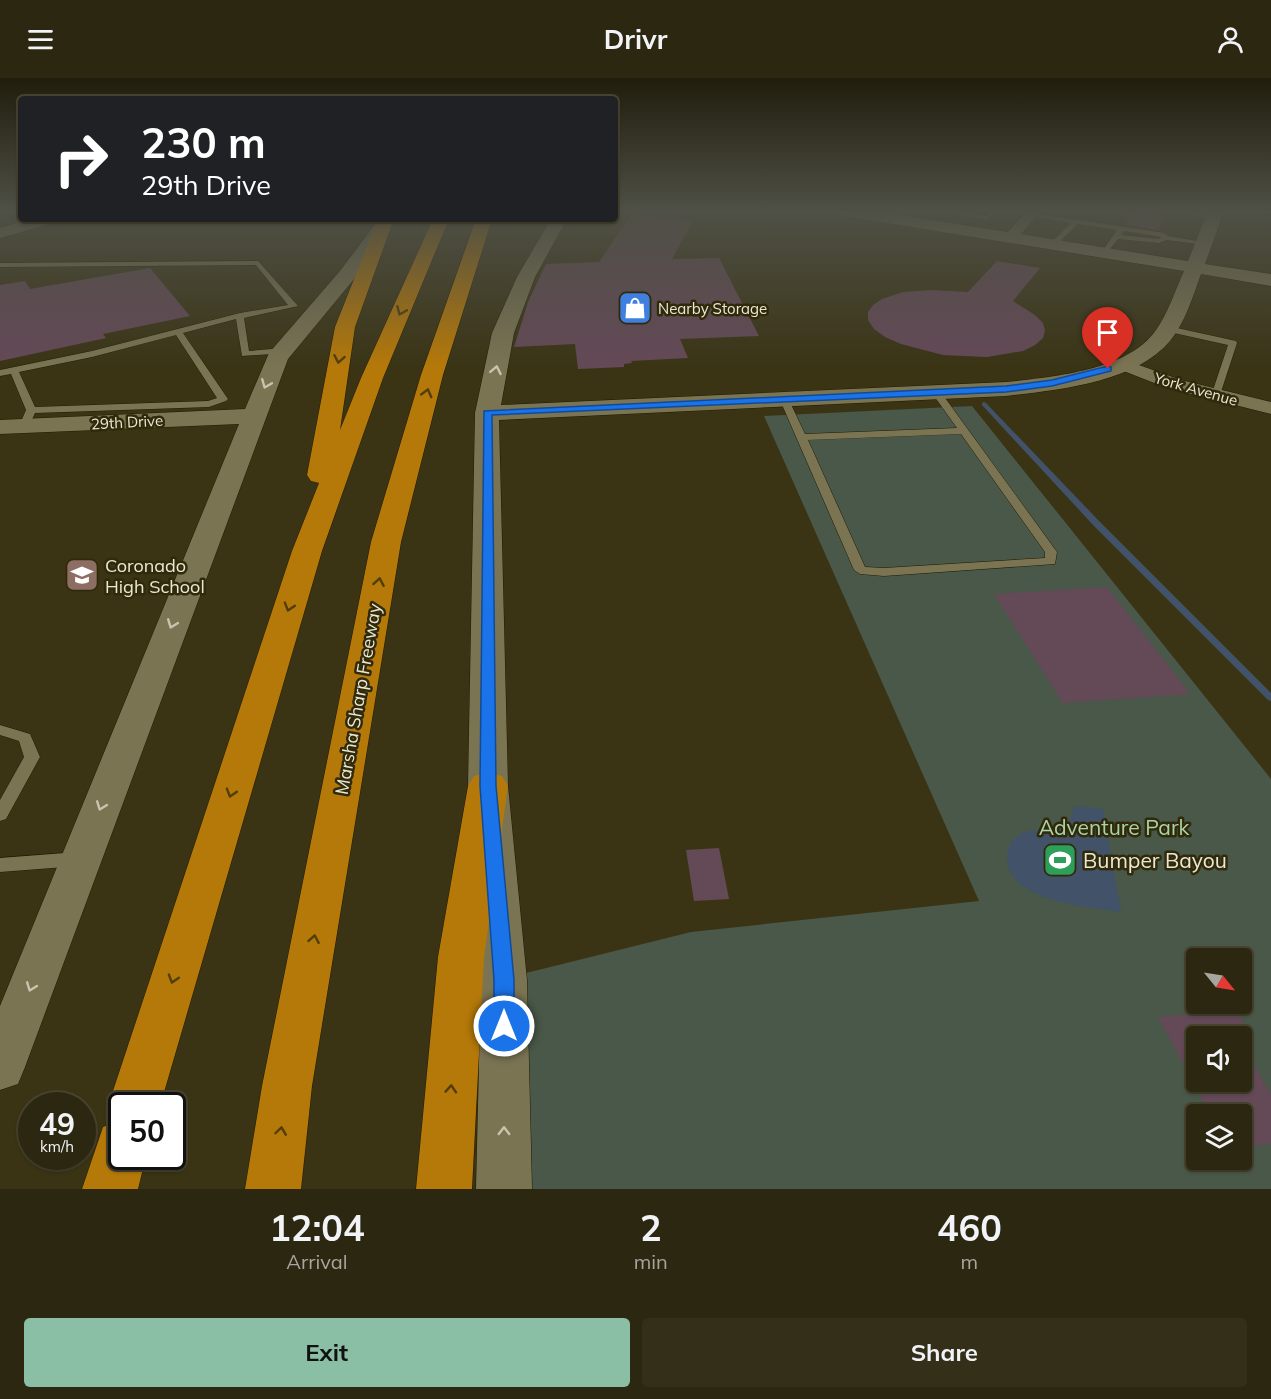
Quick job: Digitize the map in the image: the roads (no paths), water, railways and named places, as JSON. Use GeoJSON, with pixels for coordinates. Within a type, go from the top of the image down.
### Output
{"type":"FeatureCollection","features":[{"type":"Feature","properties":{"kind":"highway"},"geometry":{"type":"LineString","coordinates":[[307,551],[345,327],[370,263]]}},
{"type":"Feature","properties":{"kind":"highway"},"geometry":{"type":"LineString","coordinates":[[138,1092],[307,551],[372,378],[422,263]]}},
{"type":"Feature","properties":{"kind":"highway","name":"Marsha Sharp Freeway"},"geometry":{"type":"LineString","coordinates":[[273,1189],[287,1086],[387,542],[432,375],[469,263]]}},
{"type":"Feature","properties":{"kind":"highway"},"geometry":{"type":"LineString","coordinates":[[444,1189],[461,957],[488,786]]}},
{"type":"Feature","properties":{"kind":"highway"},"geometry":{"type":"LineString","coordinates":[[110,1189],[115,1170]]}},
{"type":"Feature","properties":{"kind":"main road"},"geometry":{"type":"LineString","coordinates":[[0,1067],[277,358],[356,263]]}},
{"type":"Feature","properties":{"kind":"main road"},"geometry":{"type":"LineString","coordinates":[[504,1189],[504,980],[488,786],[487,413],[503,333],[534,263]]}},
{"type":"Feature","properties":{"kind":"main road"},"geometry":{"type":"LineString","coordinates":[[1165,263],[1271,280]]}},
{"type":"Feature","properties":{"kind":"main road"},"geometry":{"type":"LineString","coordinates":[[487,413],[937,393],[1039,385],[1094,374],[1122,364],[1152,346],[1168,329],[1198,263]]}},
{"type":"Feature","properties":{"kind":"main road","name":"29th Drive"},"geometry":{"type":"LineString","coordinates":[[12,431],[249,427]]}},
{"type":"Feature","properties":{"kind":"street","name":"York Avenue"},"geometry":{"type":"LineString","coordinates":[[1122,364],[1174,384],[1271,408]]}},
{"type":"Feature","properties":{"kind":"lane"},"geometry":{"type":"LineString","coordinates":[[0,265],[258,263],[294,306],[240,316],[92,354],[0,373]]}},
{"type":"Feature","properties":{"kind":"lane"},"geometry":{"type":"LineString","coordinates":[[240,316],[245,354],[283,351]]}},
{"type":"Feature","properties":{"kind":"lane"},"geometry":{"type":"LineString","coordinates":[[1168,329],[1233,343],[1216,396]]}},
{"type":"Feature","properties":{"kind":"lane"},"geometry":{"type":"LineString","coordinates":[[14,370],[12,431],[209,404],[223,399],[178,332]]}},
{"type":"Feature","properties":{"kind":"lane"},"geometry":{"type":"LineString","coordinates":[[785,400],[860,570],[884,572],[1051,561],[1051,552],[937,393]]}},
{"type":"Feature","properties":{"kind":"lane"},"geometry":{"type":"LineString","coordinates":[[802,437],[964,431]]}},
{"type":"Feature","properties":{"kind":"lane"},"geometry":{"type":"LineString","coordinates":[[0,730],[25,738],[32,757],[0,815]]}},
{"type":"Feature","properties":{"kind":"lane"},"geometry":{"type":"LineString","coordinates":[[0,865],[80,859]]}},
{"type":"Feature","properties":{"kind":"water","name":"Bumper Bayou"},"geometry":{"type":"Polygon","coordinates":[[[1075,806],[1103,809],[1121,912],[1072,905],[1036,894],[1022,885],[1012,874],[1007,859],[1013,840],[1028,831],[1062,827],[1068,823],[1075,806]]]}},
{"type":"Feature","properties":{"kind":"waterway"},"geometry":{"type":"LineString","coordinates":[[984,404],[1097,524],[1271,698]]}},
{"type":"Feature","properties":{"kind":"place","name":"Nearby Storage"},"geometry":{"type":"Point","coordinates":[635,308]}},
{"type":"Feature","properties":{"kind":"place","name":"Coronado High School"},"geometry":{"type":"Point","coordinates":[82,575]}},
{"type":"Feature","properties":{"kind":"place","name":"Bumper Bayou"},"geometry":{"type":"Point","coordinates":[1060,860]}},
{"type":"Feature","properties":{"kind":"park label","name":"Adventure Park"},"geometry":{"type":"Point","coordinates":[1114,827]}}]}
